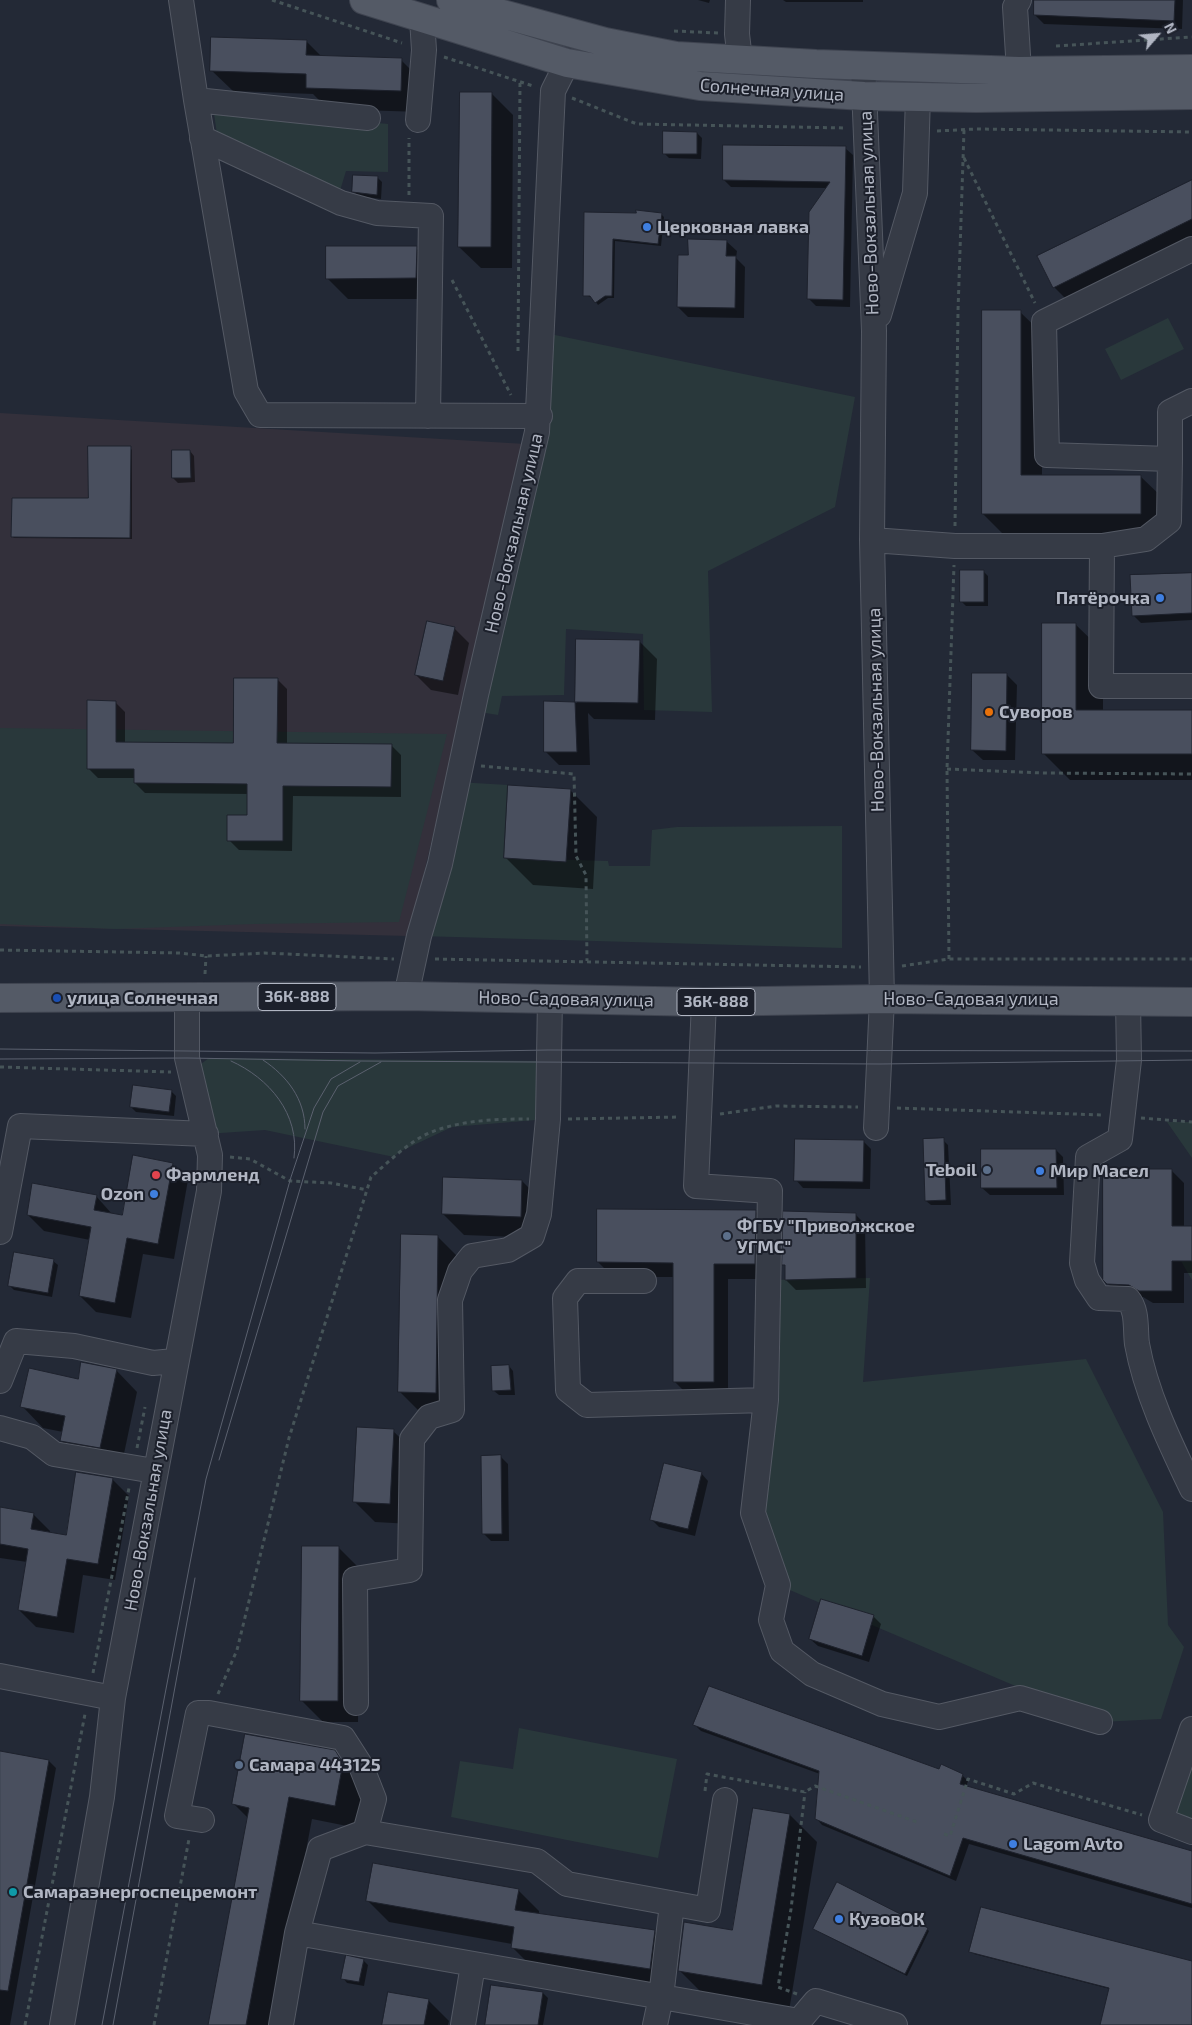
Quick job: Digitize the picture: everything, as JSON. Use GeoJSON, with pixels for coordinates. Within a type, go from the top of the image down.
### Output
{"type":"FeatureCollection","features":[{"type":"Feature","properties":{"kind":"main road","name":"Солнечная улица"},"geometry":{"type":"LineString","coordinates":[[364,0],[567,63],[700,86],[864,96],[1192,95]]}},
{"type":"Feature","properties":{"kind":"main road","name":"Солнечная улица"},"geometry":{"type":"LineString","coordinates":[[451,0],[605,42],[676,56],[739,47],[863,64],[1019,60],[1192,69]]}},
{"type":"Feature","properties":{"kind":"main road","name":"Ново-Садовая улица"},"geometry":{"type":"LineString","coordinates":[[0,998],[406,996],[704,1002],[882,999],[1192,1002]]}},
{"type":"Feature","properties":{"kind":"street"},"geometry":{"type":"LineString","coordinates":[[181,0],[202,138],[246,391],[260,415],[528,416]]}},
{"type":"Feature","properties":{"kind":"street"},"geometry":{"type":"LineString","coordinates":[[738,0],[739,47]]}},
{"type":"Feature","properties":{"kind":"street"},"geometry":{"type":"LineString","coordinates":[[1019,0],[1015,7],[1019,60]]}},
{"type":"Feature","properties":{"kind":"street"},"geometry":{"type":"LineString","coordinates":[[418,120],[424,50],[422,19]]}},
{"type":"Feature","properties":{"kind":"street","name":"Ново-Вокзальная улица"},"geometry":{"type":"LineString","coordinates":[[406,996],[414,958],[440,864],[528,416],[554,91],[567,63]]}},
{"type":"Feature","properties":{"kind":"street","name":"Ново-Вокзальная улица"},"geometry":{"type":"LineString","coordinates":[[863,64],[874,331],[872,540],[882,969],[876,1117]]}},
{"type":"Feature","properties":{"kind":"street","name":"Ново-Вокзальная улица"},"geometry":{"type":"LineString","coordinates":[[874,331],[915,193],[918,96]]}},
{"type":"Feature","properties":{"kind":"street"},"geometry":{"type":"LineString","coordinates":[[196,100],[368,118]]}},
{"type":"Feature","properties":{"kind":"street"},"geometry":{"type":"LineString","coordinates":[[202,138],[341,203],[377,213],[431,216],[428,416]]}},
{"type":"Feature","properties":{"kind":"street"},"geometry":{"type":"LineString","coordinates":[[1170,459],[1047,455],[1044,322],[1192,249]]}},
{"type":"Feature","properties":{"kind":"street"},"geometry":{"type":"LineString","coordinates":[[872,540],[955,546],[1102,546],[1146,539],[1169,521],[1170,412],[1192,401]]}},
{"type":"Feature","properties":{"kind":"street"},"geometry":{"type":"LineString","coordinates":[[1102,546],[1101,686],[1192,686]]}},
{"type":"Feature","properties":{"kind":"street","name":"Ново-Вокзальная улица"},"geometry":{"type":"LineString","coordinates":[[62,2025],[102,1797],[113,1698],[154,1470],[208,1191],[208,1144],[187,1058],[188,996]]}},
{"type":"Feature","properties":{"kind":"street"},"geometry":{"type":"LineString","coordinates":[[356,1703],[355,1579],[410,1570],[412,1438],[429,1417],[452,1410],[450,1300],[460,1271],[472,1256],[508,1250],[532,1236],[539,1214],[548,1119],[550,998]]}},
{"type":"Feature","properties":{"kind":"street"},"geometry":{"type":"LineString","coordinates":[[1128,1001],[1129,1060],[1120,1139],[1088,1157],[1082,1263],[1087,1280],[1099,1298],[1128,1299],[1133,1306],[1137,1344],[1149,1388],[1170,1443],[1192,1489]]}},
{"type":"Feature","properties":{"kind":"street"},"geometry":{"type":"LineString","coordinates":[[704,1002],[696,1186],[770,1191],[766,1400],[753,1513],[778,1585],[771,1620],[782,1652],[812,1674],[882,1704],[939,1717],[1020,1698],[1100,1722]]}},
{"type":"Feature","properties":{"kind":"street"},"geometry":{"type":"LineString","coordinates":[[0,1232],[20,1126],[208,1144]]}},
{"type":"Feature","properties":{"kind":"street"},"geometry":{"type":"LineString","coordinates":[[644,1281],[578,1281],[565,1298],[568,1390],[587,1405],[766,1400]]}},
{"type":"Feature","properties":{"kind":"street"},"geometry":{"type":"LineString","coordinates":[[0,1380],[16,1341],[74,1346],[153,1363],[175,1361]]}},
{"type":"Feature","properties":{"kind":"street"},"geometry":{"type":"LineString","coordinates":[[0,1428],[32,1437],[54,1454],[154,1470]]}},
{"type":"Feature","properties":{"kind":"street"},"geometry":{"type":"LineString","coordinates":[[0,1676],[113,1698]]}},
{"type":"Feature","properties":{"kind":"street"},"geometry":{"type":"LineString","coordinates":[[197,1819],[177,1816],[198,1713],[209,1713],[343,1738],[361,1766],[374,1799],[364,1832]]}},
{"type":"Feature","properties":{"kind":"street"},"geometry":{"type":"LineString","coordinates":[[1192,1729],[1161,1820],[1192,1832]]}},
{"type":"Feature","properties":{"kind":"street"},"geometry":{"type":"LineString","coordinates":[[281,2025],[297,1933],[320,1849],[364,1832],[537,1860],[567,1884],[708,1910],[715,1796]]}},
{"type":"Feature","properties":{"kind":"street"},"geometry":{"type":"LineString","coordinates":[[655,2025],[661,1997],[672,1904]]}},
{"type":"Feature","properties":{"kind":"street"},"geometry":{"type":"LineString","coordinates":[[297,1933],[799,2023],[816,2001],[895,2025]]}},
{"type":"Feature","properties":{"kind":"street"},"geometry":{"type":"LineString","coordinates":[[463,2025],[474,1965]]}},
{"type":"Feature","properties":{"kind":"path"},"geometry":{"type":"LineString","coordinates":[[671,31],[739,47]]}},
{"type":"Feature","properties":{"kind":"path"},"geometry":{"type":"LineString","coordinates":[[1019,60],[1192,37]]}},
{"type":"Feature","properties":{"kind":"path"},"geometry":{"type":"LineString","coordinates":[[518,358],[520,82]]}},
{"type":"Feature","properties":{"kind":"path"},"geometry":{"type":"LineString","coordinates":[[409,148],[409,197],[418,215]]}},
{"type":"Feature","properties":{"kind":"path"},"geometry":{"type":"LineString","coordinates":[[963,156],[1044,322]]}},
{"type":"Feature","properties":{"kind":"path"},"geometry":{"type":"LineString","coordinates":[[449,274],[517,406],[528,416]]}},
{"type":"Feature","properties":{"kind":"path"},"geometry":{"type":"LineString","coordinates":[[461,764],[574,774],[576,856],[586,874],[587,961]]}},
{"type":"Feature","properties":{"kind":"path"},"geometry":{"type":"LineString","coordinates":[[947,769],[1042,773],[1192,774]]}},
{"type":"Feature","properties":{"kind":"path"},"geometry":{"type":"LineString","coordinates":[[0,950],[180,953],[206,956],[265,953],[414,958],[841,966],[882,969],[948,959],[1192,959]]}},
{"type":"Feature","properties":{"kind":"path"},"geometry":{"type":"LineString","coordinates":[[0,1067],[29,1068]]}},
{"type":"Feature","properties":{"kind":"path"},"geometry":{"type":"LineString","coordinates":[[209,1713],[237,1650],[289,1438],[367,1190],[372,1177],[398,1152],[436,1130],[488,1120],[698,1117],[776,1106],[876,1117],[1123,1116],[1167,1122],[1192,1122]]}},
{"type":"Feature","properties":{"kind":"path"},"geometry":{"type":"LineString","coordinates":[[208,1144],[250,1160],[290,1181],[331,1183],[367,1190]]}},
{"type":"Feature","properties":{"kind":"path"},"geometry":{"type":"LineString","coordinates":[[715,1796],[707,1774],[805,1792],[815,1786],[917,1822]]}},
{"type":"Feature","properties":{"kind":"path"},"geometry":{"type":"LineString","coordinates":[[944,1834],[950,1836],[968,1778],[1014,1794],[1033,1783],[1161,1820]]}},
{"type":"Feature","properties":{"kind":"path"},"geometry":{"type":"LineString","coordinates":[[805,1792],[791,1909],[778,1987],[816,2001]]}},
{"type":"Feature","properties":{"kind":"path"},"geometry":{"type":"LineString","coordinates":[[154,2025],[197,1819]]}},
{"type":"Feature","properties":{"kind":"shaded area"},"geometry":{"type":"Polygon","coordinates":[[[213,107],[388,124],[388,172],[346,171],[339,194],[217,134],[213,107]]]}},
{"type":"Feature","properties":{"kind":"shaded area"},"geometry":{"type":"Polygon","coordinates":[[[1168,318],[1184,349],[1121,380],[1105,349],[1168,318]]]}},
{"type":"Feature","properties":{"kind":"shaded area"},"geometry":{"type":"Polygon","coordinates":[[[550,334],[855,397],[835,507],[708,571],[712,712],[644,710],[643,634],[566,629],[564,695],[502,696],[498,715],[473,711],[550,334]]]}},
{"type":"Feature","properties":{"kind":"shaded area"},"geometry":{"type":"Polygon","coordinates":[[[0,413],[526,444],[409,936],[0,926],[0,413]]]}},
{"type":"Feature","properties":{"kind":"shaded area"},"geometry":{"type":"Polygon","coordinates":[[[0,728],[447,734],[399,922],[254,924],[116,929],[0,924],[0,728]]]}},
{"type":"Feature","properties":{"kind":"shaded area"},"geometry":{"type":"Polygon","coordinates":[[[457,782],[508,785],[505,858],[608,861],[609,866],[650,866],[652,830],[677,827],[842,826],[842,948],[419,936],[457,782]]]}},
{"type":"Feature","properties":{"kind":"shaded area"},"geometry":{"type":"Polygon","coordinates":[[[209,1058],[548,1061],[548,1119],[452,1127],[399,1152],[394,1157],[265,1130],[206,1134],[190,1072],[209,1058]]]}},
{"type":"Feature","properties":{"kind":"shaded area"},"geometry":{"type":"Polygon","coordinates":[[[1167,1122],[1192,1122],[1192,1158],[1167,1122]]]}},
{"type":"Feature","properties":{"kind":"shaded area"},"geometry":{"type":"Polygon","coordinates":[[[1192,1254],[1192,1280],[1181,1261],[1192,1254]]]}},
{"type":"Feature","properties":{"kind":"shaded area"},"geometry":{"type":"Polygon","coordinates":[[[870,1278],[863,1382],[1086,1359],[1163,1512],[1168,1625],[1184,1647],[1161,1719],[1100,1722],[778,1585],[754,1503],[768,1280],[870,1278]]]}},
{"type":"Feature","properties":{"kind":"shaded area"},"geometry":{"type":"Polygon","coordinates":[[[519,1728],[677,1759],[658,1858],[451,1817],[460,1761],[513,1769],[519,1728]]]}},
{"type":"Feature","properties":{"kind":"shaded area"},"geometry":{"type":"Polygon","coordinates":[[[1192,1729],[1192,1834],[1161,1820],[1192,1729]]]}},
{"type":"Feature","properties":{"kind":"building"},"geometry":{"type":"Polygon","coordinates":[[[1034,0],[1175,0],[1174,21],[1034,15],[1034,0]]]}},
{"type":"Feature","properties":{"kind":"building"},"geometry":{"type":"Polygon","coordinates":[[[211,37],[307,40],[306,55],[402,58],[401,91],[306,88],[306,74],[210,71],[211,37]]]}},
{"type":"Feature","properties":{"kind":"building"},"geometry":{"type":"Polygon","coordinates":[[[460,92],[492,92],[491,247],[458,247],[460,92]]]}},
{"type":"Feature","properties":{"kind":"building"},"geometry":{"type":"Polygon","coordinates":[[[663,131],[697,132],[697,154],[663,154],[663,131]]]}},
{"type":"Feature","properties":{"kind":"building"},"geometry":{"type":"Polygon","coordinates":[[[723,145],[846,146],[843,300],[807,299],[809,212],[830,182],[723,180],[723,145]]]}},
{"type":"Feature","properties":{"kind":"building"},"geometry":{"type":"Polygon","coordinates":[[[353,175],[378,176],[377,195],[352,192],[353,175]]]}},
{"type":"Feature","properties":{"kind":"building"},"geometry":{"type":"Polygon","coordinates":[[[1192,180],[1192,219],[1053,288],[1037,256],[1192,180]]]}},
{"type":"Feature","properties":{"kind":"building"},"geometry":{"type":"Polygon","coordinates":[[[636,210],[662,213],[658,244],[613,239],[612,296],[605,296],[595,303],[590,296],[583,296],[584,212],[636,213],[636,210]]]}},
{"type":"Feature","properties":{"kind":"building"},"geometry":{"type":"Polygon","coordinates":[[[688,239],[727,240],[726,256],[736,256],[735,308],[677,307],[678,255],[688,255],[688,239]]]}},
{"type":"Feature","properties":{"kind":"building"},"geometry":{"type":"Polygon","coordinates":[[[326,246],[417,246],[416,278],[326,279],[326,246]]]}},
{"type":"Feature","properties":{"kind":"building"},"geometry":{"type":"Polygon","coordinates":[[[982,310],[1021,310],[1021,475],[1141,475],[1141,514],[982,514],[982,310]]]}},
{"type":"Feature","properties":{"kind":"building"},"geometry":{"type":"Polygon","coordinates":[[[88,446],[131,446],[130,538],[11,537],[12,498],[88,498],[88,446]]]}},
{"type":"Feature","properties":{"kind":"building"},"geometry":{"type":"Polygon","coordinates":[[[172,450],[190,450],[191,478],[172,478],[172,450]]]}},
{"type":"Feature","properties":{"kind":"building"},"geometry":{"type":"Polygon","coordinates":[[[960,570],[984,570],[984,602],[960,602],[960,570]]]}},
{"type":"Feature","properties":{"kind":"building"},"geometry":{"type":"Polygon","coordinates":[[[1192,573],[1192,613],[1132,616],[1130,575],[1192,573]]]}},
{"type":"Feature","properties":{"kind":"building"},"geometry":{"type":"Polygon","coordinates":[[[427,621],[455,627],[443,681],[415,675],[427,621]]]}},
{"type":"Feature","properties":{"kind":"building"},"geometry":{"type":"Polygon","coordinates":[[[1042,623],[1076,623],[1076,710],[1192,710],[1192,754],[1042,754],[1042,623]]]}},
{"type":"Feature","properties":{"kind":"building"},"geometry":{"type":"Polygon","coordinates":[[[576,639],[640,640],[638,703],[575,702],[576,639]]]}},
{"type":"Feature","properties":{"kind":"building"},"geometry":{"type":"Polygon","coordinates":[[[972,673],[1007,673],[1006,751],[971,750],[972,673]]]}},
{"type":"Feature","properties":{"kind":"building"},"geometry":{"type":"Polygon","coordinates":[[[234,678],[278,678],[277,743],[392,744],[391,787],[283,786],[283,841],[227,841],[227,815],[247,815],[247,784],[134,783],[134,769],[87,769],[87,700],[116,701],[116,742],[233,743],[234,678]]]}},
{"type":"Feature","properties":{"kind":"building"},"geometry":{"type":"Polygon","coordinates":[[[544,701],[575,702],[577,752],[544,752],[544,701]]]}},
{"type":"Feature","properties":{"kind":"building"},"geometry":{"type":"Polygon","coordinates":[[[508,785],[571,789],[566,862],[504,858],[508,785]]]}},
{"type":"Feature","properties":{"kind":"building"},"geometry":{"type":"Polygon","coordinates":[[[133,1085],[172,1090],[169,1112],[130,1107],[133,1085]]]}},
{"type":"Feature","properties":{"kind":"building"},"geometry":{"type":"Polygon","coordinates":[[[944,1138],[946,1200],[925,1201],[923,1139],[944,1138]]]}},
{"type":"Feature","properties":{"kind":"building"},"geometry":{"type":"Polygon","coordinates":[[[795,1139],[864,1140],[863,1182],[794,1181],[795,1139]]]}},
{"type":"Feature","properties":{"kind":"building"},"geometry":{"type":"Polygon","coordinates":[[[981,1149],[1056,1149],[1057,1188],[981,1188],[981,1149]]]}},
{"type":"Feature","properties":{"kind":"building"},"geometry":{"type":"Polygon","coordinates":[[[133,1155],[173,1163],[158,1244],[127,1238],[115,1303],[79,1296],[91,1227],[27,1215],[32,1183],[97,1195],[94,1210],[122,1215],[133,1155]]]}},
{"type":"Feature","properties":{"kind":"building"},"geometry":{"type":"Polygon","coordinates":[[[1103,1169],[1172,1169],[1172,1226],[1192,1226],[1192,1261],[1172,1261],[1172,1291],[1139,1291],[1129,1285],[1107,1284],[1103,1280],[1103,1169]]]}},
{"type":"Feature","properties":{"kind":"building"},"geometry":{"type":"Polygon","coordinates":[[[443,1177],[522,1180],[521,1217],[442,1214],[443,1177]]]}},
{"type":"Feature","properties":{"kind":"building"},"geometry":{"type":"Polygon","coordinates":[[[597,1209],[756,1210],[755,1264],[714,1264],[714,1382],[673,1382],[673,1263],[597,1262],[597,1209]]]}},
{"type":"Feature","properties":{"kind":"building"},"geometry":{"type":"Polygon","coordinates":[[[783,1211],[856,1213],[856,1278],[785,1280],[785,1265],[782,1265],[783,1211]]]}},
{"type":"Feature","properties":{"kind":"building"},"geometry":{"type":"Polygon","coordinates":[[[401,1234],[438,1235],[436,1393],[398,1392],[401,1234]]]}},
{"type":"Feature","properties":{"kind":"building"},"geometry":{"type":"Polygon","coordinates":[[[14,1252],[54,1259],[48,1293],[8,1286],[14,1252]]]}},
{"type":"Feature","properties":{"kind":"building"},"geometry":{"type":"Polygon","coordinates":[[[81,1362],[117,1369],[100,1448],[60,1441],[65,1416],[20,1407],[29,1368],[78,1379],[81,1362]]]}},
{"type":"Feature","properties":{"kind":"building"},"geometry":{"type":"Polygon","coordinates":[[[509,1365],[511,1390],[492,1391],[491,1366],[509,1365]]]}},
{"type":"Feature","properties":{"kind":"building"},"geometry":{"type":"Polygon","coordinates":[[[357,1427],[394,1429],[390,1504],[353,1502],[357,1427]]]}},
{"type":"Feature","properties":{"kind":"building"},"geometry":{"type":"Polygon","coordinates":[[[501,1455],[502,1534],[482,1534],[481,1456],[501,1455]]]}},
{"type":"Feature","properties":{"kind":"building"},"geometry":{"type":"Polygon","coordinates":[[[664,1463],[702,1472],[688,1529],[650,1520],[664,1463]]]}},
{"type":"Feature","properties":{"kind":"building"},"geometry":{"type":"Polygon","coordinates":[[[76,1472],[113,1478],[98,1564],[67,1559],[57,1617],[18,1610],[28,1549],[0,1544],[0,1507],[34,1513],[31,1529],[66,1535],[76,1472]]]}},
{"type":"Feature","properties":{"kind":"building"},"geometry":{"type":"Polygon","coordinates":[[[302,1546],[339,1546],[338,1701],[300,1701],[302,1546]]]}},
{"type":"Feature","properties":{"kind":"building"},"geometry":{"type":"Polygon","coordinates":[[[821,1599],[874,1615],[862,1656],[809,1639],[821,1599]]]}},
{"type":"Feature","properties":{"kind":"building"},"geometry":{"type":"Polygon","coordinates":[[[709,1686],[939,1769],[941,1764],[963,1774],[960,1784],[1192,1851],[1192,1904],[963,1838],[950,1876],[815,1819],[819,1771],[693,1725],[709,1686]]]}},
{"type":"Feature","properties":{"kind":"building"},"geometry":{"type":"Polygon","coordinates":[[[245,1734],[335,1750],[343,1763],[335,1806],[289,1797],[246,2025],[208,2025],[249,1808],[232,1804],[245,1734]]]}},
{"type":"Feature","properties":{"kind":"building","name":"Самараэнергоспецремонт"},"geometry":{"type":"Polygon","coordinates":[[[0,1751],[49,1760],[8,1991],[0,1990],[0,1751]]]}},
{"type":"Feature","properties":{"kind":"building"},"geometry":{"type":"Polygon","coordinates":[[[753,1808],[790,1814],[762,1985],[678,1971],[684,1922],[732,1930],[753,1808]]]}},
{"type":"Feature","properties":{"kind":"building"},"geometry":{"type":"Polygon","coordinates":[[[373,1863],[519,1889],[515,1910],[655,1930],[650,1969],[511,1948],[514,1927],[366,1901],[373,1863]]]}},
{"type":"Feature","properties":{"kind":"building"},"geometry":{"type":"Polygon","coordinates":[[[837,1882],[928,1928],[905,1974],[813,1929],[837,1882]]]}},
{"type":"Feature","properties":{"kind":"building"},"geometry":{"type":"Polygon","coordinates":[[[981,1907],[1192,1961],[1192,2025],[1100,2025],[1109,1988],[969,1952],[981,1907]]]}},
{"type":"Feature","properties":{"kind":"building"},"geometry":{"type":"Polygon","coordinates":[[[346,1955],[364,1959],[359,1982],[341,1979],[346,1955]]]}},
{"type":"Feature","properties":{"kind":"building"},"geometry":{"type":"Polygon","coordinates":[[[491,1985],[543,1992],[538,2025],[485,2025],[491,1985]]]}},
{"type":"Feature","properties":{"kind":"building"},"geometry":{"type":"Polygon","coordinates":[[[388,1992],[429,1999],[424,2025],[382,2025],[388,1992]]]}},
{"type":"Feature","properties":{"kind":"tram line"},"geometry":{"type":"LineString","coordinates":[[0,1049],[375,1053],[548,1050],[1192,1051]]}},
{"type":"Feature","properties":{"kind":"tram line"},"geometry":{"type":"LineString","coordinates":[[0,1059],[187,1058],[360,1061],[880,1064],[1192,1060]]}},
{"type":"Feature","properties":{"kind":"tram line"},"geometry":{"type":"LineString","coordinates":[[263,1060],[280,1073],[293,1089],[302,1108],[305,1129]]}},
{"type":"Feature","properties":{"kind":"tram line"},"geometry":{"type":"LineString","coordinates":[[231,1061],[258,1077],[279,1099],[287,1112],[292,1127],[295,1142],[294,1158]]}},
{"type":"Feature","properties":{"kind":"tram line"},"geometry":{"type":"LineString","coordinates":[[102,2025],[206,1479],[291,1177],[314,1108],[331,1079],[360,1062]]}},
{"type":"Feature","properties":{"kind":"tram line"},"geometry":{"type":"LineString","coordinates":[[219,1460],[323,1112],[338,1086],[381,1062]]}},
{"type":"Feature","properties":{"kind":"tram line"},"geometry":{"type":"LineString","coordinates":[[113,2025],[195,1578]]}},
{"type":"Feature","properties":{"kind":"place","name":"Церковная лавка"},"geometry":{"type":"Point","coordinates":[647,227]}},
{"type":"Feature","properties":{"kind":"place","name":"Пятёрочка"},"geometry":{"type":"Point","coordinates":[1160,598]}},
{"type":"Feature","properties":{"kind":"place","name":"Суворов"},"geometry":{"type":"Point","coordinates":[989,712]}},
{"type":"Feature","properties":{"kind":"place","name":"улица Солнечная"},"geometry":{"type":"Point","coordinates":[57,998]}},
{"type":"Feature","properties":{"kind":"place","name":"Teboil"},"geometry":{"type":"Point","coordinates":[987,1170]}},
{"type":"Feature","properties":{"kind":"place","name":"Мир Масел"},"geometry":{"type":"Point","coordinates":[1040,1171]}},
{"type":"Feature","properties":{"kind":"place","name":"Фармленд"},"geometry":{"type":"Point","coordinates":[156,1175]}},
{"type":"Feature","properties":{"kind":"place","name":"Ozon"},"geometry":{"type":"Point","coordinates":[154,1194]}},
{"type":"Feature","properties":{"kind":"place","name":"ФГБУ \"Приволжское УГМС\""},"geometry":{"type":"Point","coordinates":[727,1236]}},
{"type":"Feature","properties":{"kind":"place","name":"Самара 443125"},"geometry":{"type":"Point","coordinates":[239,1765]}},
{"type":"Feature","properties":{"kind":"place","name":"Lagom Avto"},"geometry":{"type":"Point","coordinates":[1013,1844]}},
{"type":"Feature","properties":{"kind":"place","name":"Самараэнергоспецремонт"},"geometry":{"type":"Point","coordinates":[13,1892]}},
{"type":"Feature","properties":{"kind":"place","name":"КузовОК"},"geometry":{"type":"Point","coordinates":[839,1919]}}]}
